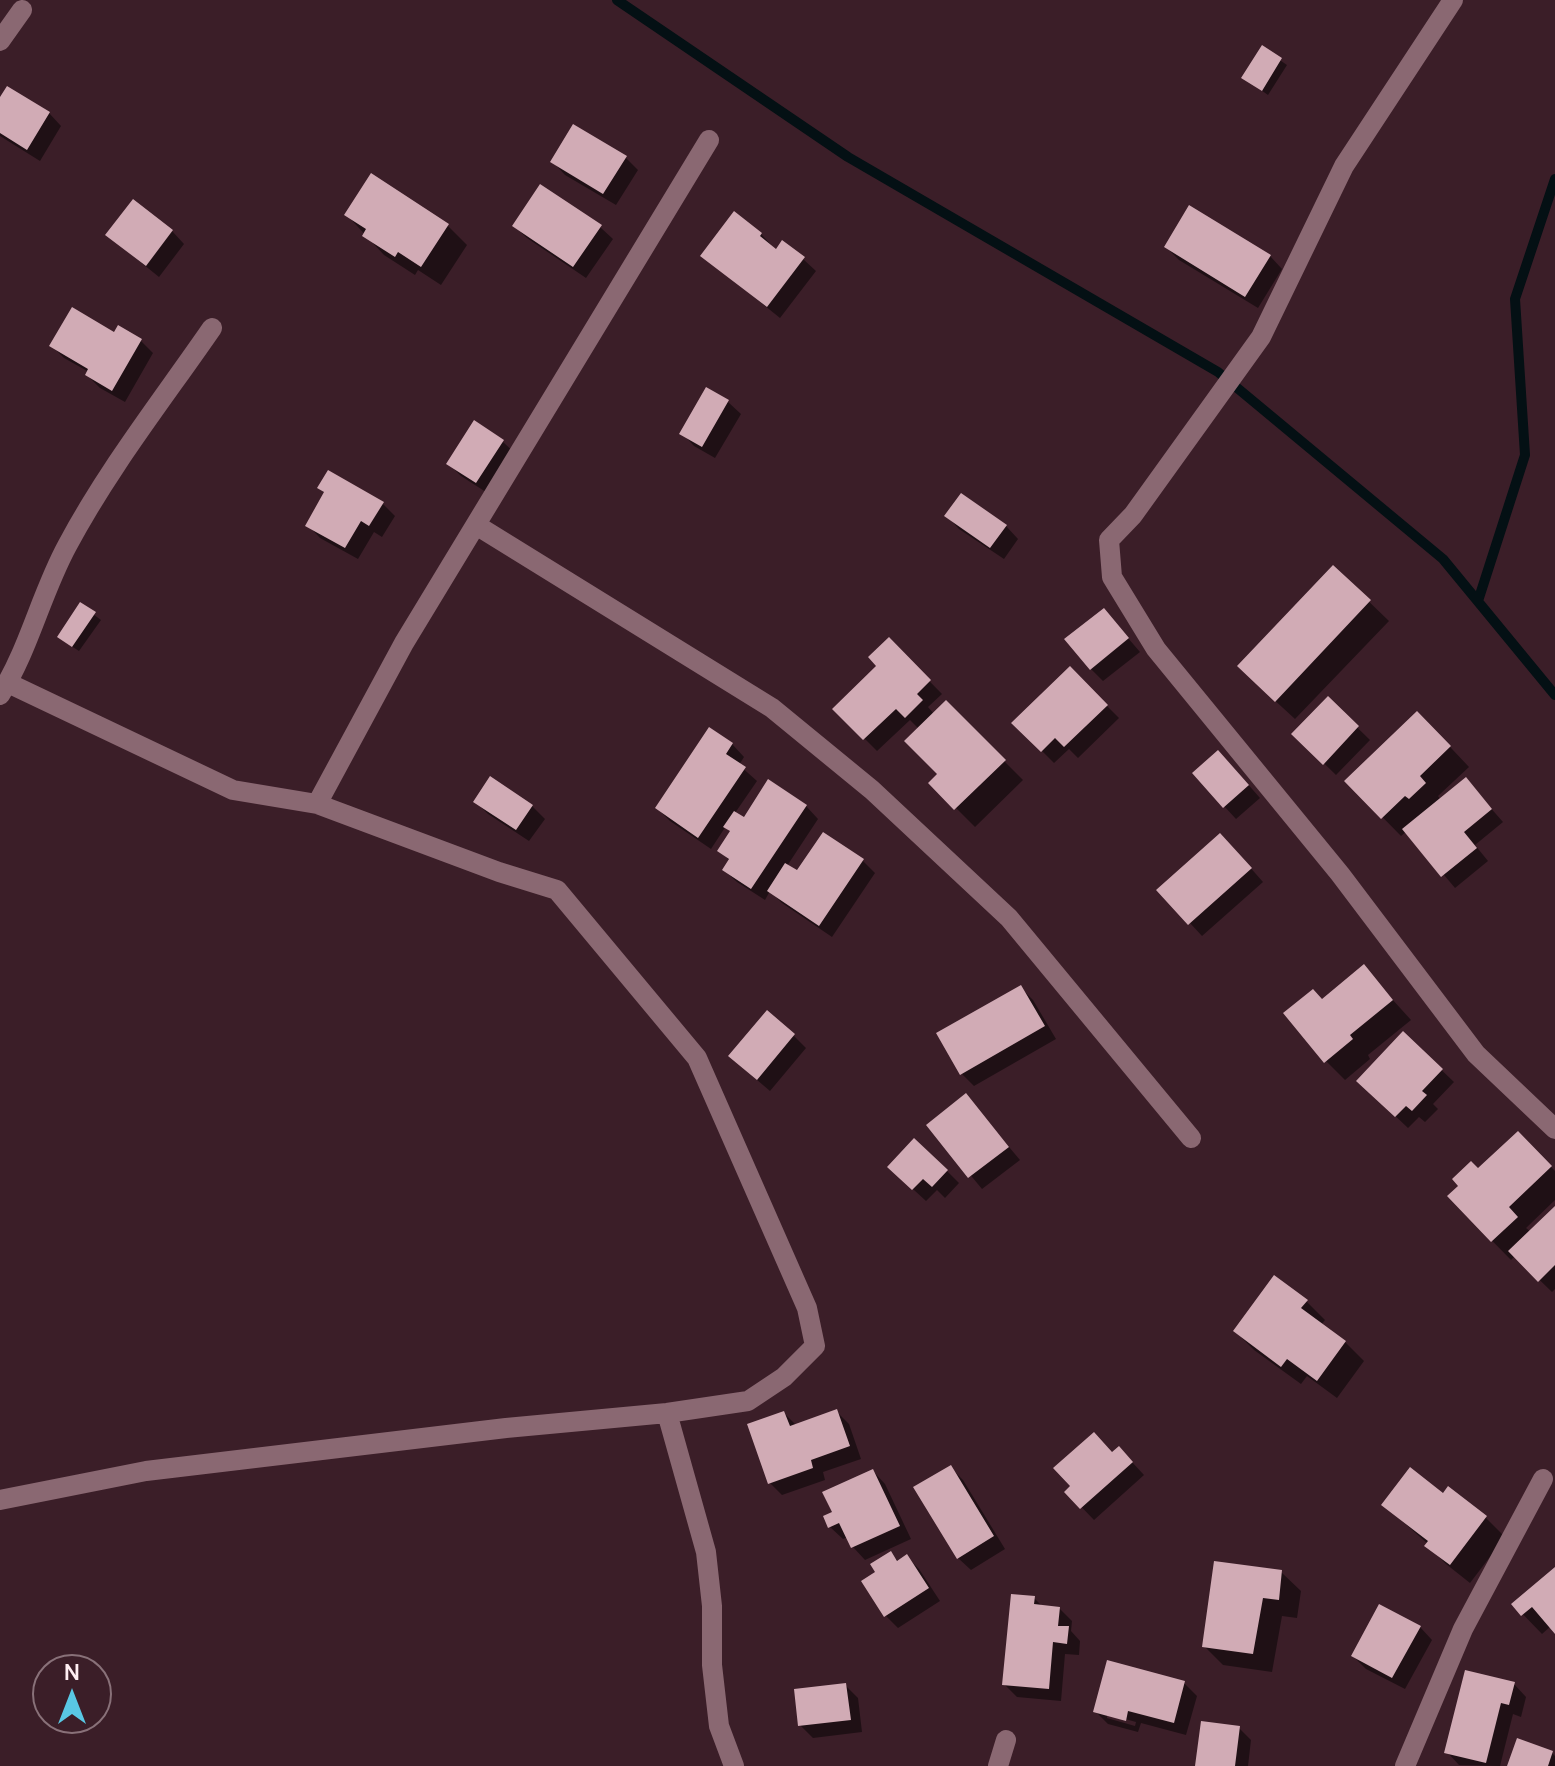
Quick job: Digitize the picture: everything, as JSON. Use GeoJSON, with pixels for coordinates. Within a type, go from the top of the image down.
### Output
{"type":"FeatureCollection","features":[{"type":"Feature","properties":{"kind":"street"},"geometry":{"type":"LineString","coordinates":[[1453,0],[1344,166],[1261,337],[1133,515],[1109,540],[1112,577],[1156,649],[1340,874],[1476,1054],[1555,1129]]}},
{"type":"Feature","properties":{"kind":"street"},"geometry":{"type":"LineString","coordinates":[[0,41],[22,10]]}},
{"type":"Feature","properties":{"kind":"street"},"geometry":{"type":"LineString","coordinates":[[317,804],[404,643],[709,140]]}},
{"type":"Feature","properties":{"kind":"street"},"geometry":{"type":"LineString","coordinates":[[0,1500],[146,1471],[491,1430],[667,1413],[748,1401],[784,1377],[815,1346],[807,1308],[697,1058],[557,890],[499,872],[317,804],[233,790],[4,689],[44,592],[85,512],[212,328]]}},
{"type":"Feature","properties":{"kind":"street"},"geometry":{"type":"LineString","coordinates":[[476,525],[772,708],[872,790],[1009,918],[1191,1138]]}},
{"type":"Feature","properties":{"kind":"street"},"geometry":{"type":"LineString","coordinates":[[667,1413],[706,1552],[712,1606],[712,1665],[719,1726],[734,1766]]}},
{"type":"Feature","properties":{"kind":"street"},"geometry":{"type":"LineString","coordinates":[[1405,1766],[1463,1629],[1543,1479]]}},
{"type":"Feature","properties":{"kind":"street"},"geometry":{"type":"LineString","coordinates":[[998,1766],[1006,1740]]}},
{"type":"Feature","properties":{"kind":"building"},"geometry":{"type":"Polygon","coordinates":[[[1262,45],[1282,58],[1262,91],[1241,78],[1262,45]]]}},
{"type":"Feature","properties":{"kind":"building"},"geometry":{"type":"Polygon","coordinates":[[[7,86],[50,112],[27,150],[0,133],[0,97],[7,86]]]}},
{"type":"Feature","properties":{"kind":"building"},"geometry":{"type":"Polygon","coordinates":[[[573,124],[627,156],[603,194],[550,162],[573,124]]]}},
{"type":"Feature","properties":{"kind":"building"},"geometry":{"type":"Polygon","coordinates":[[[371,173],[449,224],[421,267],[398,252],[395,257],[362,236],[366,229],[344,215],[371,173]]]}},
{"type":"Feature","properties":{"kind":"building"},"geometry":{"type":"Polygon","coordinates":[[[540,184],[602,225],[573,267],[512,226],[540,184]]]}},
{"type":"Feature","properties":{"kind":"building"},"geometry":{"type":"Polygon","coordinates":[[[133,199],[173,230],[146,266],[105,235],[133,199]]]}},
{"type":"Feature","properties":{"kind":"building"},"geometry":{"type":"Polygon","coordinates":[[[1189,205],[1271,255],[1245,297],[1164,247],[1189,205]]]}},
{"type":"Feature","properties":{"kind":"building"},"geometry":{"type":"Polygon","coordinates":[[[734,211],[762,233],[760,236],[776,249],[782,240],[805,257],[767,307],[700,256],[734,211]]]}},
{"type":"Feature","properties":{"kind":"building"},"geometry":{"type":"Polygon","coordinates":[[[72,307],[114,332],[118,325],[142,339],[112,391],[85,375],[88,369],[49,346],[72,307]]]}},
{"type":"Feature","properties":{"kind":"building"},"geometry":{"type":"Polygon","coordinates":[[[706,387],[729,400],[702,447],[679,434],[706,387]]]}},
{"type":"Feature","properties":{"kind":"building"},"geometry":{"type":"Polygon","coordinates":[[[474,420],[504,440],[476,483],[446,464],[474,420]]]}},
{"type":"Feature","properties":{"kind":"building"},"geometry":{"type":"Polygon","coordinates":[[[328,470],[384,502],[369,526],[361,521],[345,548],[305,526],[324,492],[317,488],[328,470]]]}},
{"type":"Feature","properties":{"kind":"building"},"geometry":{"type":"Polygon","coordinates":[[[961,493],[1007,525],[990,548],[944,516],[961,493]]]}},
{"type":"Feature","properties":{"kind":"building"},"geometry":{"type":"Polygon","coordinates":[[[1333,565],[1371,600],[1275,702],[1237,666],[1333,565]]]}},
{"type":"Feature","properties":{"kind":"building"},"geometry":{"type":"Polygon","coordinates":[[[80,602],[96,612],[72,647],[57,637],[80,602]]]}},
{"type":"Feature","properties":{"kind":"building"},"geometry":{"type":"Polygon","coordinates":[[[1104,608],[1129,638],[1090,670],[1064,639],[1104,608]]]}},
{"type":"Feature","properties":{"kind":"building"},"geometry":{"type":"Polygon","coordinates":[[[889,637],[931,680],[917,694],[923,700],[905,718],[896,709],[863,740],[832,709],[876,666],[868,657],[889,637]]]}},
{"type":"Feature","properties":{"kind":"building"},"geometry":{"type":"Polygon","coordinates":[[[1070,666],[1108,705],[1064,747],[1055,738],[1041,752],[1011,723],[1070,666]]]}},
{"type":"Feature","properties":{"kind":"building"},"geometry":{"type":"Polygon","coordinates":[[[1328,696],[1359,726],[1323,765],[1291,734],[1328,696]]]}},
{"type":"Feature","properties":{"kind":"building"},"geometry":{"type":"Polygon","coordinates":[[[946,700],[1006,760],[954,810],[928,783],[937,774],[904,741],[946,700]]]}},
{"type":"Feature","properties":{"kind":"building"},"geometry":{"type":"Polygon","coordinates":[[[1417,711],[1451,746],[1420,776],[1426,783],[1409,799],[1405,796],[1381,819],[1344,781],[1417,711]]]}},
{"type":"Feature","properties":{"kind":"building"},"geometry":{"type":"Polygon","coordinates":[[[709,727],[733,743],[726,754],[746,767],[698,838],[655,808],[709,727]]]}},
{"type":"Feature","properties":{"kind":"building"},"geometry":{"type":"Polygon","coordinates":[[[1218,750],[1249,785],[1223,808],[1192,773],[1218,750]]]}},
{"type":"Feature","properties":{"kind":"building"},"geometry":{"type":"Polygon","coordinates":[[[490,776],[533,805],[516,830],[473,802],[490,776]]]}},
{"type":"Feature","properties":{"kind":"building"},"geometry":{"type":"Polygon","coordinates":[[[1466,777],[1492,809],[1464,832],[1477,848],[1441,877],[1402,829],[1466,777]]]}},
{"type":"Feature","properties":{"kind":"building"},"geometry":{"type":"Polygon","coordinates":[[[768,779],[807,805],[751,889],[722,870],[729,859],[717,851],[730,831],[723,827],[734,811],[744,817],[768,779]]]}},
{"type":"Feature","properties":{"kind":"building"},"geometry":{"type":"Polygon","coordinates":[[[823,832],[864,859],[819,926],[767,891],[785,863],[797,870],[823,832]]]}},
{"type":"Feature","properties":{"kind":"building"},"geometry":{"type":"Polygon","coordinates":[[[1220,833],[1252,868],[1188,925],[1156,890],[1220,833]]]}},
{"type":"Feature","properties":{"kind":"building"},"geometry":{"type":"Polygon","coordinates":[[[1364,964],[1393,1000],[1350,1035],[1353,1039],[1324,1063],[1283,1013],[1313,989],[1322,999],[1364,964]]]}},
{"type":"Feature","properties":{"kind":"building"},"geometry":{"type":"Polygon","coordinates":[[[1021,985],[1045,1026],[960,1075],[936,1033],[1021,985]]]}},
{"type":"Feature","properties":{"kind":"building"},"geometry":{"type":"Polygon","coordinates":[[[767,1010],[795,1034],[757,1080],[728,1056],[767,1010]]]}},
{"type":"Feature","properties":{"kind":"building"},"geometry":{"type":"Polygon","coordinates":[[[1403,1031],[1443,1069],[1422,1091],[1427,1095],[1412,1111],[1406,1106],[1395,1117],[1356,1081],[1403,1031]]]}},
{"type":"Feature","properties":{"kind":"building"},"geometry":{"type":"Polygon","coordinates":[[[966,1093],[1009,1147],[968,1178],[926,1125],[966,1093]]]}},
{"type":"Feature","properties":{"kind":"building"},"geometry":{"type":"Polygon","coordinates":[[[1518,1131],[1552,1166],[1509,1207],[1518,1217],[1491,1242],[1447,1196],[1458,1186],[1452,1179],[1471,1161],[1478,1168],[1518,1131]]]}},
{"type":"Feature","properties":{"kind":"building"},"geometry":{"type":"Polygon","coordinates":[[[914,1138],[948,1170],[932,1187],[923,1179],[912,1190],[887,1167],[914,1138]]]}},
{"type":"Feature","properties":{"kind":"building"},"geometry":{"type":"Polygon","coordinates":[[[1555,1206],[1555,1265],[1538,1282],[1508,1251],[1555,1206]]]}},
{"type":"Feature","properties":{"kind":"building"},"geometry":{"type":"Polygon","coordinates":[[[1274,1275],[1308,1300],[1301,1308],[1346,1341],[1317,1381],[1287,1359],[1281,1367],[1233,1331],[1274,1275]]]}},
{"type":"Feature","properties":{"kind":"building"},"geometry":{"type":"Polygon","coordinates":[[[837,1409],[850,1446],[811,1460],[813,1468],[768,1484],[747,1424],[784,1411],[790,1426],[837,1409]]]}},
{"type":"Feature","properties":{"kind":"building"},"geometry":{"type":"Polygon","coordinates":[[[1094,1432],[1112,1452],[1119,1446],[1133,1462],[1080,1509],[1064,1492],[1070,1486],[1053,1468],[1094,1432]]]}},
{"type":"Feature","properties":{"kind":"building"},"geometry":{"type":"Polygon","coordinates":[[[951,1465],[994,1536],[957,1559],[913,1487],[951,1465]]]}},
{"type":"Feature","properties":{"kind":"building"},"geometry":{"type":"Polygon","coordinates":[[[1410,1467],[1443,1493],[1448,1486],[1487,1516],[1450,1565],[1424,1546],[1428,1541],[1381,1505],[1410,1467]]]}},
{"type":"Feature","properties":{"kind":"building"},"geometry":{"type":"Polygon","coordinates":[[[873,1469],[900,1526],[851,1548],[839,1523],[828,1528],[823,1516],[832,1512],[822,1492],[873,1469]]]}},
{"type":"Feature","properties":{"kind":"building"},"geometry":{"type":"Polygon","coordinates":[[[891,1551],[897,1561],[907,1554],[929,1588],[884,1617],[861,1581],[875,1572],[870,1564],[891,1551]]]}},
{"type":"Feature","properties":{"kind":"building"},"geometry":{"type":"Polygon","coordinates":[[[1214,1561],[1282,1570],[1279,1600],[1263,1598],[1253,1654],[1202,1647],[1214,1561]]]}},
{"type":"Feature","properties":{"kind":"building"},"geometry":{"type":"Polygon","coordinates":[[[1555,1567],[1555,1634],[1532,1607],[1521,1616],[1511,1604],[1555,1567]]]}},
{"type":"Feature","properties":{"kind":"building"},"geometry":{"type":"Polygon","coordinates":[[[1011,1594],[1035,1596],[1034,1604],[1060,1607],[1058,1626],[1069,1626],[1067,1644],[1053,1642],[1049,1689],[1002,1685],[1011,1594]]]}},
{"type":"Feature","properties":{"kind":"building"},"geometry":{"type":"Polygon","coordinates":[[[1379,1604],[1421,1626],[1392,1678],[1351,1656],[1379,1604]]]}},
{"type":"Feature","properties":{"kind":"building"},"geometry":{"type":"Polygon","coordinates":[[[1107,1660],[1185,1681],[1174,1723],[1128,1711],[1126,1721],[1093,1712],[1107,1660]]]}},
{"type":"Feature","properties":{"kind":"building"},"geometry":{"type":"Polygon","coordinates":[[[1465,1670],[1515,1682],[1509,1705],[1501,1703],[1486,1763],[1444,1753],[1465,1670]]]}},
{"type":"Feature","properties":{"kind":"building"},"geometry":{"type":"Polygon","coordinates":[[[846,1683],[851,1720],[798,1726],[794,1689],[846,1683]]]}},
{"type":"Feature","properties":{"kind":"building"},"geometry":{"type":"Polygon","coordinates":[[[1201,1721],[1240,1726],[1235,1766],[1195,1766],[1201,1721]]]}},
{"type":"Feature","properties":{"kind":"building"},"geometry":{"type":"Polygon","coordinates":[[[1517,1738],[1553,1751],[1548,1766],[1507,1766],[1517,1738]]]}},
{"type":"Feature","properties":{"kind":"waterway"},"geometry":{"type":"LineString","coordinates":[[617,0],[848,157],[1218,372],[1443,559],[1555,695]]}},
{"type":"Feature","properties":{"kind":"waterway"},"geometry":{"type":"LineString","coordinates":[[1478,601],[1525,455],[1515,299],[1555,179]]}}]}
